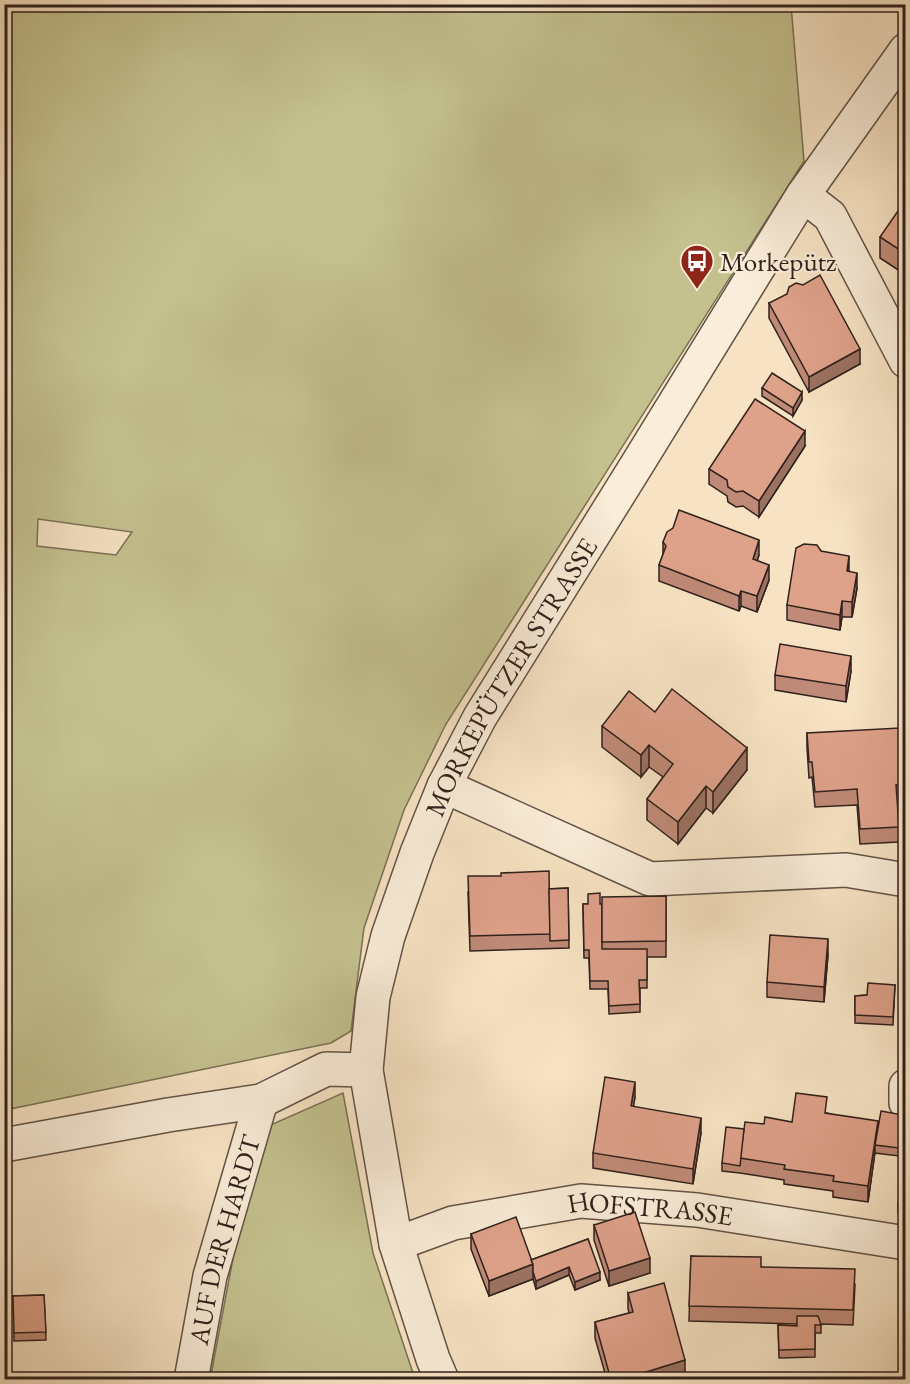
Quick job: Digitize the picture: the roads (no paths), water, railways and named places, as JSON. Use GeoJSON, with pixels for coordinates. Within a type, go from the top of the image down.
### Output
{"type":"FeatureCollection","features":[{"type":"Feature","properties":{"kind":"street","name":"MORKEPÜTZER STRASSE"},"geometry":{"type":"LineString","coordinates":[[442,1380],[396,1244],[366,1070],[373,998],[388,936],[417,853],[444,786],[480,717],[803,195],[906,50]]}},
{"type":"Feature","properties":{"kind":"street"},"geometry":{"type":"LineString","coordinates":[[803,195],[830,216],[906,361]]}},
{"type":"Feature","properties":{"kind":"street"},"geometry":{"type":"LineString","coordinates":[[444,786],[650,879],[846,870],[906,880]]}},
{"type":"Feature","properties":{"kind":"street","name":"AUF DER HARDT"},"geometry":{"type":"LineString","coordinates":[[4,1145],[168,1115],[261,1101],[326,1069],[366,1070]]}},
{"type":"Feature","properties":{"kind":"street"},"geometry":{"type":"LineString","coordinates":[[906,1086],[906,1103]]}},
{"type":"Feature","properties":{"kind":"street","name":"AUF DER HARDT"},"geometry":{"type":"LineString","coordinates":[[190,1380],[210,1276],[261,1101]]}},
{"type":"Feature","properties":{"kind":"street","name":"HOFSTRASSE"},"geometry":{"type":"LineString","coordinates":[[396,1244],[453,1223],[581,1201],[697,1210],[906,1243]]}},
{"type":"Feature","properties":{"kind":"place","name":"Morkepütz"},"geometry":{"type":"Point","coordinates":[697,290]}}]}
